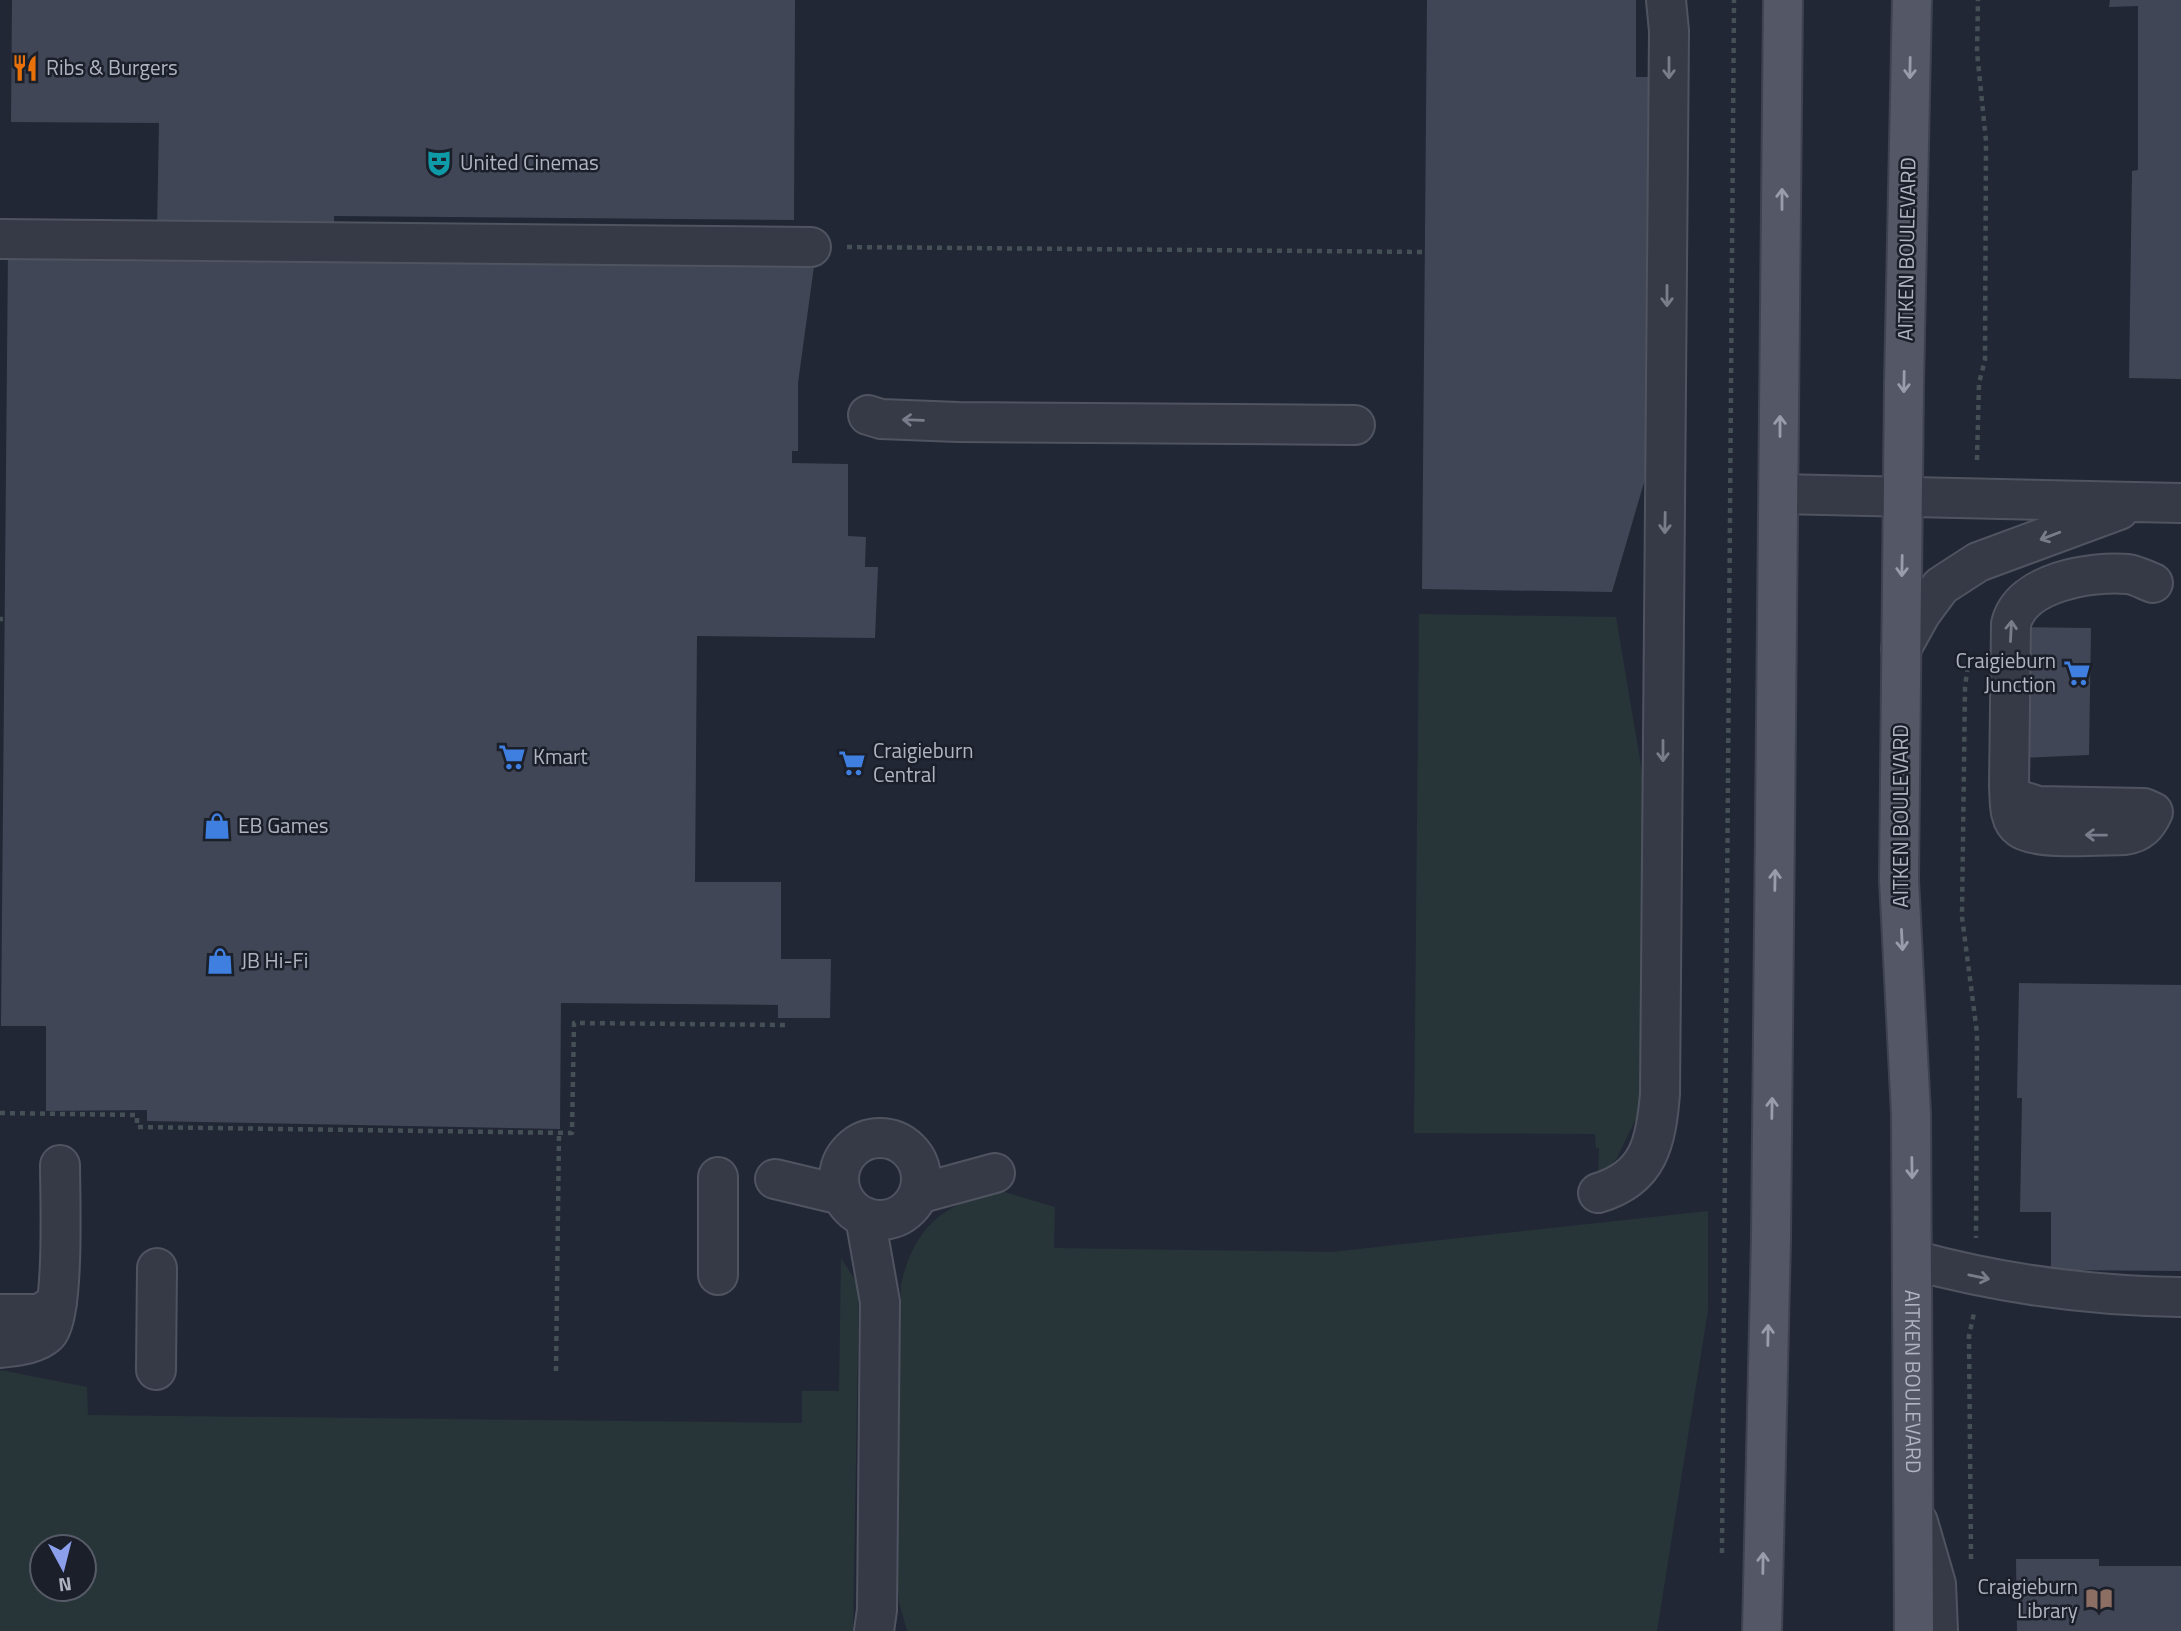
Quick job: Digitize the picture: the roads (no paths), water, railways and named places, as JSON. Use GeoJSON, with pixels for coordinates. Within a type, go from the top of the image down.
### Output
{"type":"FeatureCollection","features":[{"type":"Feature","properties":{"kind":"main road"},"geometry":{"type":"LineString","coordinates":[[1762,1631],[1771,1238],[1783,0]]}},
{"type":"Feature","properties":{"kind":"main road","name":"AITKEN BOULEVARD"},"geometry":{"type":"LineString","coordinates":[[1912,0],[1899,880],[1911,1114],[1914,1631]]}},
{"type":"Feature","properties":{"kind":"street"},"geometry":{"type":"LineString","coordinates":[[1598,1194],[1615,1188],[1632,1177],[1647,1157],[1657,1128],[1660,1094],[1669,44],[1667,0]]}},
{"type":"Feature","properties":{"kind":"street"},"geometry":{"type":"LineString","coordinates":[[0,239],[811,247]]}},
{"type":"Feature","properties":{"kind":"street"},"geometry":{"type":"LineString","coordinates":[[868,415],[881,419],[958,422],[1355,425]]}},
{"type":"Feature","properties":{"kind":"street"},"geometry":{"type":"LineString","coordinates":[[1779,494],[2181,503]]}},
{"type":"Feature","properties":{"kind":"street"},"geometry":{"type":"LineString","coordinates":[[1901,649],[1921,612],[1941,586],[1978,562],[2137,503]]}},
{"type":"Feature","properties":{"kind":"street"},"geometry":{"type":"LineString","coordinates":[[2153,583],[2126,574],[2074,579],[2030,593],[2014,611],[2011,624],[2010,797],[2015,822],[2020,829],[2039,834],[2134,834],[2149,821],[2153,812]]}},
{"type":"Feature","properties":{"kind":"street"},"geometry":{"type":"LineString","coordinates":[[0,1348],[30,1343],[47,1334],[57,1303],[60,1166]]}},
{"type":"Feature","properties":{"kind":"street"},"geometry":{"type":"LineString","coordinates":[[718,1177],[718,1275]]}},
{"type":"Feature","properties":{"kind":"street"},"geometry":{"type":"LineString","coordinates":[[877,1624],[880,1192]]}},
{"type":"Feature","properties":{"kind":"street"},"geometry":{"type":"LineString","coordinates":[[1913,1261],[1976,1277],[2051,1289],[2181,1297]]}},
{"type":"Feature","properties":{"kind":"street"},"geometry":{"type":"LineString","coordinates":[[156,1370],[157,1268]]}},
{"type":"Feature","properties":{"kind":"street"},"geometry":{"type":"LineString","coordinates":[[0,1314],[40,1314],[57,1303]]}},
{"type":"Feature","properties":{"kind":"street"},"geometry":{"type":"LineString","coordinates":[[1915,1510],[1936,1584],[1938,1631]]}},
{"type":"Feature","properties":{"kind":"place","name":"Ribs & Burgers"},"geometry":{"type":"Point","coordinates":[25,68]}},
{"type":"Feature","properties":{"kind":"place","name":"United Cinemas"},"geometry":{"type":"Point","coordinates":[439,163]}},
{"type":"Feature","properties":{"kind":"place","name":"Craigieburn Junction"},"geometry":{"type":"Point","coordinates":[2077,673]}},
{"type":"Feature","properties":{"kind":"place","name":"Kmart"},"geometry":{"type":"Point","coordinates":[512,757]}},
{"type":"Feature","properties":{"kind":"place","name":"Craigieburn Central"},"geometry":{"type":"Point","coordinates":[852,763]}},
{"type":"Feature","properties":{"kind":"place","name":"EB Games"},"geometry":{"type":"Point","coordinates":[217,826]}},
{"type":"Feature","properties":{"kind":"place","name":"JB Hi-Fi"},"geometry":{"type":"Point","coordinates":[220,961]}},
{"type":"Feature","properties":{"kind":"place","name":"Craigieburn Library"},"geometry":{"type":"Point","coordinates":[2099,1599]}}]}
